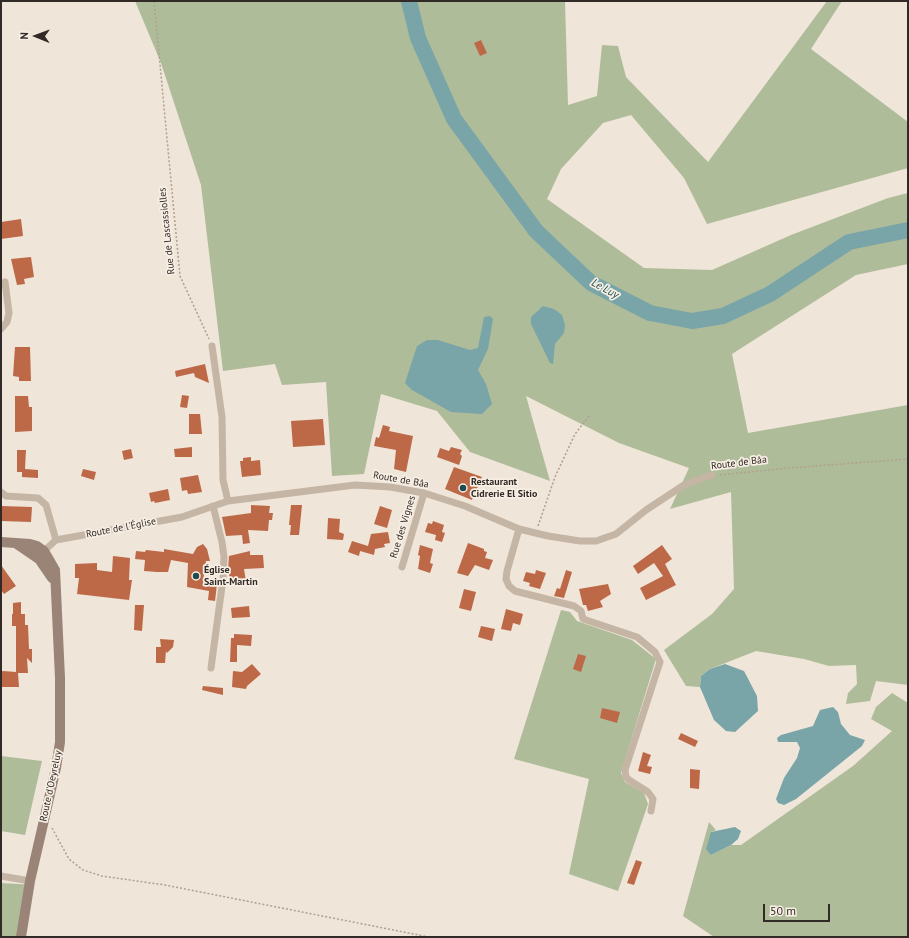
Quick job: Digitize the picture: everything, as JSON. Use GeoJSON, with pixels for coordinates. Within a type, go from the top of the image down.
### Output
{"type":"FeatureCollection","features":[{"type":"Feature","properties":{"kind":"street"},"geometry":{"type":"LineString","coordinates":[[1,329],[7,322],[9,313],[5,282]]}},
{"type":"Feature","properties":{"kind":"street"},"geometry":{"type":"LineString","coordinates":[[212,346],[222,417],[223,480],[228,501]]}},
{"type":"Feature","properties":{"kind":"street","name":"Route de Bâa"},"geometry":{"type":"LineString","coordinates":[[228,501],[355,485],[390,486],[424,493],[465,506],[519,529],[580,541],[596,541],[616,534],[646,510],[684,485],[712,476]]}},
{"type":"Feature","properties":{"kind":"street"},"geometry":{"type":"LineString","coordinates":[[1,492],[6,496],[38,498],[46,505],[56,540],[41,555],[17,544],[1,542]]}},
{"type":"Feature","properties":{"kind":"street","name":"Rue des Vignes"},"geometry":{"type":"LineString","coordinates":[[402,567],[424,493]]}},
{"type":"Feature","properties":{"kind":"street","name":"Route de l'Église"},"geometry":{"type":"LineString","coordinates":[[56,540],[182,517],[228,501]]}},
{"type":"Feature","properties":{"kind":"street"},"geometry":{"type":"LineString","coordinates":[[211,668],[223,579],[224,557],[222,542],[213,506]]}},
{"type":"Feature","properties":{"kind":"street"},"geometry":{"type":"LineString","coordinates":[[519,529],[506,579],[509,586],[515,591],[574,606],[581,611],[583,619],[637,637],[655,652],[660,662],[625,770],[626,777],[648,792],[653,799],[651,811]]}},
{"type":"Feature","properties":{"kind":"street","name":"Route d'Oeyreluy"},"geometry":{"type":"LineString","coordinates":[[21,937],[30,881],[56,768],[60,742],[60,678],[55,585],[41,555]]}},
{"type":"Feature","properties":{"kind":"street"},"geometry":{"type":"LineString","coordinates":[[1,876],[30,881]]}},
{"type":"Feature","properties":{"kind":"path","name":"Rue de Lascassiolles"},"geometry":{"type":"LineString","coordinates":[[154,1],[180,276],[212,346]]}},
{"type":"Feature","properties":{"kind":"path"},"geometry":{"type":"LineString","coordinates":[[536,533],[555,477],[575,434],[589,416]]}},
{"type":"Feature","properties":{"kind":"path","name":"Route de Bâa"},"geometry":{"type":"LineString","coordinates":[[712,476],[788,468],[908,460]]}},
{"type":"Feature","properties":{"kind":"path"},"geometry":{"type":"LineString","coordinates":[[46,812],[56,838],[69,859],[83,870],[102,876],[165,885],[429,937]]}},
{"type":"Feature","properties":{"kind":"green space"},"geometry":{"type":"Polygon","coordinates":[[[135,1],[565,1],[568,105],[597,96],[602,45],[618,46],[626,77],[708,162],[827,1],[842,1],[811,49],[908,122],[908,168],[707,224],[684,178],[631,115],[603,123],[561,169],[547,199],[644,268],[712,270],[791,235],[888,198],[908,193],[908,264],[856,275],[732,354],[748,433],[908,405],[908,685],[876,681],[870,701],[846,704],[848,693],[857,684],[856,665],[829,666],[804,659],[756,651],[710,669],[701,676],[700,687],[686,686],[664,650],[712,614],[734,589],[731,492],[670,509],[689,468],[619,443],[526,396],[550,481],[470,452],[437,411],[381,394],[364,474],[332,476],[326,382],[282,385],[275,364],[223,371],[201,185],[161,63],[135,1]]]}},
{"type":"Feature","properties":{"kind":"green space"},"geometry":{"type":"Polygon","coordinates":[[[561,610],[570,612],[577,621],[632,640],[656,659],[621,773],[625,782],[644,793],[648,804],[618,891],[569,874],[589,779],[514,759],[561,610]]]}},
{"type":"Feature","properties":{"kind":"green space"},"geometry":{"type":"Polygon","coordinates":[[[892,693],[908,703],[908,937],[714,937],[683,916],[709,822],[716,830],[711,832],[711,855],[731,845],[741,845],[853,766],[892,731],[871,719],[876,707],[892,693]]]}},
{"type":"Feature","properties":{"kind":"green space"},"geometry":{"type":"Polygon","coordinates":[[[1,756],[42,761],[25,835],[1,831],[1,756]]]}},
{"type":"Feature","properties":{"kind":"green space"},"geometry":{"type":"Polygon","coordinates":[[[1,883],[34,885],[25,937],[1,937],[1,883]]]}},
{"type":"Feature","properties":{"kind":"water"},"geometry":{"type":"Polygon","coordinates":[[[543,306],[554,309],[562,315],[565,325],[564,333],[555,344],[553,364],[550,363],[531,324],[531,317],[543,306]]]}},
{"type":"Feature","properties":{"kind":"water"},"geometry":{"type":"Polygon","coordinates":[[[490,316],[493,319],[488,349],[478,370],[486,384],[492,404],[482,414],[451,412],[412,390],[405,383],[417,346],[427,340],[438,340],[470,350],[478,348],[484,317],[490,316]]]}},
{"type":"Feature","properties":{"kind":"water"},"geometry":{"type":"Polygon","coordinates":[[[725,664],[744,671],[757,696],[758,711],[735,732],[726,731],[714,720],[700,687],[701,676],[710,669],[725,664]]]}},
{"type":"Feature","properties":{"kind":"water"},"geometry":{"type":"Polygon","coordinates":[[[833,707],[838,712],[841,724],[850,735],[865,740],[862,746],[796,799],[784,805],[778,803],[776,799],[784,778],[797,758],[800,748],[797,742],[778,742],[777,738],[781,735],[813,726],[820,710],[833,707]]]}},
{"type":"Feature","properties":{"kind":"water"},"geometry":{"type":"Polygon","coordinates":[[[735,827],[741,831],[738,839],[731,845],[711,855],[706,849],[711,832],[735,827]]]}},
{"type":"Feature","properties":{"kind":"building"},"geometry":{"type":"Polygon","coordinates":[[[481,40],[487,53],[480,56],[474,43],[481,40]]]}},
{"type":"Feature","properties":{"kind":"building"},"geometry":{"type":"Polygon","coordinates":[[[21,219],[23,236],[1,239],[1,222],[21,219]]]}},
{"type":"Feature","properties":{"kind":"building"},"geometry":{"type":"Polygon","coordinates":[[[31,257],[34,277],[24,279],[25,284],[17,285],[11,259],[31,257]]]}},
{"type":"Feature","properties":{"kind":"building"},"geometry":{"type":"Polygon","coordinates":[[[15,347],[30,347],[31,381],[19,381],[19,377],[13,376],[15,347]]]}},
{"type":"Feature","properties":{"kind":"building"},"geometry":{"type":"Polygon","coordinates":[[[205,364],[209,383],[195,377],[194,373],[176,377],[175,371],[205,364]]]}},
{"type":"Feature","properties":{"kind":"building"},"geometry":{"type":"Polygon","coordinates":[[[182,395],[189,396],[187,408],[180,407],[182,395]]]}},
{"type":"Feature","properties":{"kind":"building"},"geometry":{"type":"Polygon","coordinates":[[[15,396],[28,396],[29,407],[32,407],[32,431],[15,432],[15,396]]]}},
{"type":"Feature","properties":{"kind":"building"},"geometry":{"type":"Polygon","coordinates":[[[189,414],[200,414],[202,434],[189,434],[189,414]]]}},
{"type":"Feature","properties":{"kind":"building"},"geometry":{"type":"Polygon","coordinates":[[[323,419],[325,445],[293,447],[291,421],[323,419]]]}},
{"type":"Feature","properties":{"kind":"building"},"geometry":{"type":"Polygon","coordinates":[[[383,425],[390,427],[389,431],[413,436],[406,472],[394,469],[396,450],[374,446],[376,437],[379,438],[383,425]]]}},
{"type":"Feature","properties":{"kind":"building"},"geometry":{"type":"Polygon","coordinates":[[[192,447],[192,457],[175,457],[174,449],[192,447]]]}},
{"type":"Feature","properties":{"kind":"building"},"geometry":{"type":"Polygon","coordinates":[[[451,447],[462,450],[459,465],[437,457],[440,448],[449,451],[451,447]]]}},
{"type":"Feature","properties":{"kind":"building"},"geometry":{"type":"Polygon","coordinates":[[[131,449],[133,458],[124,460],[122,451],[131,449]]]}},
{"type":"Feature","properties":{"kind":"building"},"geometry":{"type":"Polygon","coordinates":[[[17,450],[26,450],[25,469],[38,470],[38,478],[22,477],[22,472],[17,472],[17,450]]]}},
{"type":"Feature","properties":{"kind":"building"},"geometry":{"type":"Polygon","coordinates":[[[251,457],[251,461],[260,460],[261,475],[242,477],[240,461],[243,461],[243,458],[251,457]]]}},
{"type":"Feature","properties":{"kind":"building"},"geometry":{"type":"Polygon","coordinates":[[[454,467],[482,477],[472,500],[445,489],[454,467]]]}},
{"type":"Feature","properties":{"kind":"building"},"geometry":{"type":"Polygon","coordinates":[[[83,469],[96,472],[94,480],[81,476],[83,469]]]}},
{"type":"Feature","properties":{"kind":"building"},"geometry":{"type":"Polygon","coordinates":[[[198,475],[202,492],[188,494],[187,490],[182,491],[180,478],[198,475]]]}},
{"type":"Feature","properties":{"kind":"building"},"geometry":{"type":"Polygon","coordinates":[[[168,489],[170,500],[155,503],[154,501],[151,502],[149,493],[168,489]]]}},
{"type":"Feature","properties":{"kind":"building"},"geometry":{"type":"Polygon","coordinates":[[[251,505],[270,506],[269,513],[273,513],[272,520],[269,520],[268,531],[248,530],[250,543],[243,544],[242,535],[226,536],[222,517],[251,513],[251,505]]]}},
{"type":"Feature","properties":{"kind":"building"},"geometry":{"type":"Polygon","coordinates":[[[291,505],[302,505],[299,535],[290,535],[291,525],[289,525],[291,505]]]}},
{"type":"Feature","properties":{"kind":"building"},"geometry":{"type":"Polygon","coordinates":[[[1,506],[32,507],[31,522],[1,521],[1,506]]]}},
{"type":"Feature","properties":{"kind":"building"},"geometry":{"type":"Polygon","coordinates":[[[380,506],[392,510],[387,528],[374,524],[380,506]]]}},
{"type":"Feature","properties":{"kind":"building"},"geometry":{"type":"Polygon","coordinates":[[[328,518],[340,519],[339,532],[344,534],[343,540],[327,539],[328,518]]]}},
{"type":"Feature","properties":{"kind":"building"},"geometry":{"type":"Polygon","coordinates":[[[433,521],[444,525],[442,532],[445,533],[442,542],[435,540],[436,535],[425,532],[428,523],[432,524],[433,521]]]}},
{"type":"Feature","properties":{"kind":"building"},"geometry":{"type":"Polygon","coordinates":[[[388,532],[390,543],[384,544],[385,547],[375,549],[374,555],[360,551],[359,556],[348,552],[352,541],[368,546],[371,534],[388,532]]]}},
{"type":"Feature","properties":{"kind":"building"},"geometry":{"type":"Polygon","coordinates":[[[468,543],[484,549],[484,551],[487,552],[485,558],[493,560],[489,570],[475,565],[468,576],[457,573],[468,543]]]}},
{"type":"Feature","properties":{"kind":"building"},"geometry":{"type":"Polygon","coordinates":[[[203,544],[207,549],[210,561],[206,561],[203,581],[217,584],[215,601],[208,600],[209,591],[187,587],[188,563],[171,560],[168,572],[157,572],[144,571],[145,560],[135,559],[136,551],[145,552],[146,550],[164,552],[164,549],[193,554],[197,547],[203,544]]]}},
{"type":"Feature","properties":{"kind":"building"},"geometry":{"type":"Polygon","coordinates":[[[420,545],[433,549],[430,563],[433,564],[430,573],[418,569],[420,545]]]}},
{"type":"Feature","properties":{"kind":"building"},"geometry":{"type":"Polygon","coordinates":[[[662,545],[672,559],[665,564],[676,585],[646,600],[640,588],[663,576],[654,563],[638,574],[633,566],[662,545]]]}},
{"type":"Feature","properties":{"kind":"building"},"geometry":{"type":"Polygon","coordinates":[[[250,551],[250,555],[263,555],[264,568],[244,569],[246,581],[231,584],[228,570],[229,556],[250,551]]]}},
{"type":"Feature","properties":{"kind":"building"},"geometry":{"type":"Polygon","coordinates":[[[113,556],[130,558],[129,580],[132,580],[129,600],[77,594],[79,578],[75,578],[75,564],[97,563],[97,570],[112,572],[113,556]]]}},
{"type":"Feature","properties":{"kind":"building"},"geometry":{"type":"Polygon","coordinates":[[[1,565],[16,586],[4,594],[1,590],[1,565]]]}},
{"type":"Feature","properties":{"kind":"building"},"geometry":{"type":"Polygon","coordinates":[[[536,570],[546,573],[540,589],[529,586],[530,583],[523,581],[526,572],[535,574],[536,570]]]}},
{"type":"Feature","properties":{"kind":"building"},"geometry":{"type":"Polygon","coordinates":[[[566,570],[572,572],[564,598],[554,596],[557,588],[560,589],[566,570]]]}},
{"type":"Feature","properties":{"kind":"building"},"geometry":{"type":"Polygon","coordinates":[[[608,584],[611,594],[600,601],[603,607],[588,611],[586,605],[583,605],[579,589],[608,584]]]}},
{"type":"Feature","properties":{"kind":"building"},"geometry":{"type":"Polygon","coordinates":[[[464,589],[476,592],[471,611],[459,608],[464,589]]]}},
{"type":"Feature","properties":{"kind":"building"},"geometry":{"type":"Polygon","coordinates":[[[21,602],[21,614],[25,614],[25,625],[28,625],[29,649],[32,649],[32,663],[27,658],[28,673],[18,673],[19,687],[1,687],[1,672],[16,672],[16,626],[12,626],[12,614],[13,603],[21,602]]]}},
{"type":"Feature","properties":{"kind":"building"},"geometry":{"type":"Polygon","coordinates":[[[135,605],[144,605],[142,631],[134,630],[135,605]]]}},
{"type":"Feature","properties":{"kind":"building"},"geometry":{"type":"Polygon","coordinates":[[[249,606],[250,617],[232,618],[231,608],[249,606]]]}},
{"type":"Feature","properties":{"kind":"building"},"geometry":{"type":"Polygon","coordinates":[[[506,609],[523,614],[520,625],[513,623],[511,631],[501,629],[506,609]]]}},
{"type":"Feature","properties":{"kind":"building"},"geometry":{"type":"Polygon","coordinates":[[[481,626],[495,629],[492,641],[478,637],[481,626]]]}},
{"type":"Feature","properties":{"kind":"building"},"geometry":{"type":"Polygon","coordinates":[[[234,634],[252,635],[251,646],[237,645],[237,662],[230,662],[231,638],[234,638],[234,634]]]}},
{"type":"Feature","properties":{"kind":"building"},"geometry":{"type":"Polygon","coordinates":[[[160,639],[174,640],[173,647],[167,653],[166,651],[165,663],[156,663],[156,647],[161,647],[160,639]]]}},
{"type":"Feature","properties":{"kind":"building"},"geometry":{"type":"Polygon","coordinates":[[[578,654],[586,656],[581,672],[573,669],[578,654]]]}},
{"type":"Feature","properties":{"kind":"building"},"geometry":{"type":"Polygon","coordinates":[[[252,664],[261,674],[247,686],[246,689],[232,687],[233,671],[242,672],[252,664]]]}},
{"type":"Feature","properties":{"kind":"building"},"geometry":{"type":"Polygon","coordinates":[[[203,686],[223,688],[223,695],[202,690],[203,686]]]}},
{"type":"Feature","properties":{"kind":"building"},"geometry":{"type":"Polygon","coordinates":[[[602,708],[620,712],[617,723],[600,718],[602,708]]]}},
{"type":"Feature","properties":{"kind":"building"},"geometry":{"type":"Polygon","coordinates":[[[681,733],[698,741],[695,747],[678,739],[681,733]]]}},
{"type":"Feature","properties":{"kind":"building"},"geometry":{"type":"Polygon","coordinates":[[[643,752],[651,755],[647,766],[652,767],[650,774],[638,771],[643,752]]]}},
{"type":"Feature","properties":{"kind":"building"},"geometry":{"type":"Polygon","coordinates":[[[690,769],[700,770],[699,789],[690,788],[690,769]]]}},
{"type":"Feature","properties":{"kind":"building"},"geometry":{"type":"Polygon","coordinates":[[[636,860],[642,862],[634,885],[627,883],[636,860]]]}},
{"type":"Feature","properties":{"kind":"waterway","name":"Le Luy"},"geometry":{"type":"LineString","coordinates":[[409,1],[418,38],[454,119],[536,231],[591,283],[650,313],[692,321],[723,316],[770,294],[849,242],[908,230]]}},
{"type":"Feature","properties":{"kind":"place","name":"Restaurant Cidrerie El Sitio"},"geometry":{"type":"Point","coordinates":[463,488]}},
{"type":"Feature","properties":{"kind":"place","name":"Église Saint-Martin"},"geometry":{"type":"Point","coordinates":[196,576]}}]}
